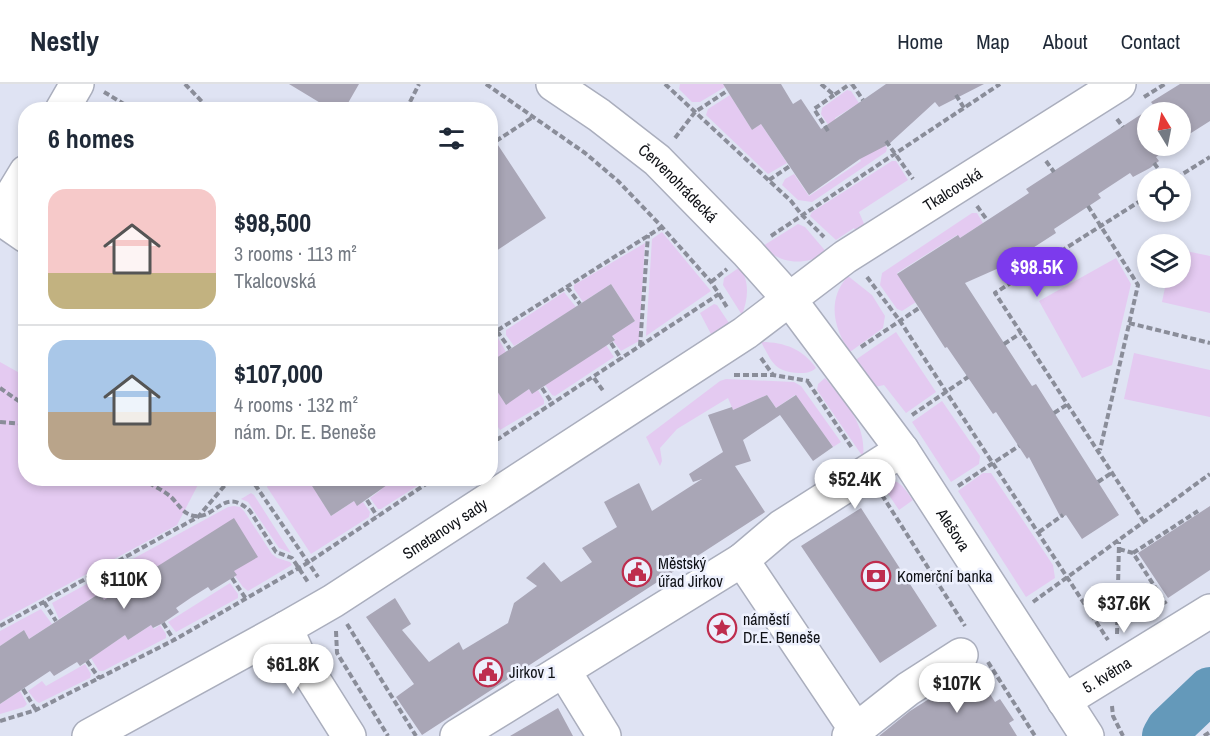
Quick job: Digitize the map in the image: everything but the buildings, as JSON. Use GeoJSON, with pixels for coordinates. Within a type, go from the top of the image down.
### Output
{"type":"FeatureCollection","features":[{"type":"Feature","properties":{"kind":"street","name":"Červenohrádecká"},"geometry":{"type":"LineString","coordinates":[[553,84],[599,115],[657,160],[748,253],[790,300]]}},
{"type":"Feature","properties":{"kind":"street","name":"Tkalcovská"},"geometry":{"type":"LineString","coordinates":[[790,300],[845,257],[1119,84]]}},
{"type":"Feature","properties":{"kind":"street"},"geometry":{"type":"LineString","coordinates":[[71,102],[88,87]]}},
{"type":"Feature","properties":{"kind":"street"},"geometry":{"type":"LineString","coordinates":[[18,186],[0,217],[18,230]]}},
{"type":"Feature","properties":{"kind":"street","name":"Alešova"},"geometry":{"type":"LineString","coordinates":[[790,300],[902,450],[1087,736]]}},
{"type":"Feature","properties":{"kind":"street","name":"Smetanovy sady"},"geometry":{"type":"LineString","coordinates":[[88,736],[333,601],[745,333],[790,300]]}},
{"type":"Feature","properties":{"kind":"street"},"geometry":{"type":"LineString","coordinates":[[457,736],[742,560],[781,527],[902,450]]}},
{"type":"Feature","properties":{"kind":"street"},"geometry":{"type":"LineString","coordinates":[[742,560],[852,733],[908,689],[969,650]]}},
{"type":"Feature","properties":{"kind":"street","name":"5. května"},"geometry":{"type":"LineString","coordinates":[[1064,701],[1119,659],[1210,611]]}},
{"type":"Feature","properties":{"kind":"street"},"geometry":{"type":"LineString","coordinates":[[286,628],[298,655],[349,736]]}},
{"type":"Feature","properties":{"kind":"street"},"geometry":{"type":"LineString","coordinates":[[564,670],[604,736]]}},
{"type":"Feature","properties":{"kind":"path"},"geometry":{"type":"LineString","coordinates":[[185,84],[202,102]]}},
{"type":"Feature","properties":{"kind":"path"},"geometry":{"type":"LineString","coordinates":[[410,102],[419,84]]}},
{"type":"Feature","properties":{"kind":"path"},"geometry":{"type":"LineString","coordinates":[[486,84],[585,153],[618,181],[662,227],[719,294],[622,360],[498,439]]}},
{"type":"Feature","properties":{"kind":"path"},"geometry":{"type":"LineString","coordinates":[[666,84],[791,201],[801,214],[866,277],[886,303],[1039,532],[1119,659]]}},
{"type":"Feature","properties":{"kind":"path"},"geometry":{"type":"LineString","coordinates":[[821,84],[834,95]]}},
{"type":"Feature","properties":{"kind":"path"},"geometry":{"type":"LineString","coordinates":[[828,131],[814,109],[851,84],[863,100]]}},
{"type":"Feature","properties":{"kind":"path"},"geometry":{"type":"LineString","coordinates":[[748,253],[801,214],[1000,84]]}},
{"type":"Feature","properties":{"kind":"path"},"geometry":{"type":"LineString","coordinates":[[88,87],[118,102]]}},
{"type":"Feature","properties":{"kind":"path"},"geometry":{"type":"LineString","coordinates":[[657,160],[695,112],[727,91]]}},
{"type":"Feature","properties":{"kind":"path"},"geometry":{"type":"LineString","coordinates":[[956,95],[964,108]]}},
{"type":"Feature","properties":{"kind":"path"},"geometry":{"type":"LineString","coordinates":[[498,140],[533,117]]}},
{"type":"Feature","properties":{"kind":"path"},"geometry":{"type":"LineString","coordinates":[[886,141],[896,152],[930,204]]}},
{"type":"Feature","properties":{"kind":"path"},"geometry":{"type":"LineString","coordinates":[[1191,169],[1210,157]]}},
{"type":"Feature","properties":{"kind":"path"},"geometry":{"type":"LineString","coordinates":[[1046,161],[1054,172]]}},
{"type":"Feature","properties":{"kind":"path"},"geometry":{"type":"LineString","coordinates":[[1154,163],[1158,168]]}},
{"type":"Feature","properties":{"kind":"path"},"geometry":{"type":"LineString","coordinates":[[769,180],[790,166]]}},
{"type":"Feature","properties":{"kind":"path"},"geometry":{"type":"LineString","coordinates":[[1137,203],[995,293],[1144,522]]}},
{"type":"Feature","properties":{"kind":"path"},"geometry":{"type":"LineString","coordinates":[[977,206],[987,220]]}},
{"type":"Feature","properties":{"kind":"path"},"geometry":{"type":"LineString","coordinates":[[1088,206],[1138,285],[1099,451]]}},
{"type":"Feature","properties":{"kind":"path"},"geometry":{"type":"LineString","coordinates":[[498,330],[662,227]]}},
{"type":"Feature","properties":{"kind":"path"},"geometry":{"type":"LineString","coordinates":[[640,347],[648,235]]}},
{"type":"Feature","properties":{"kind":"path"},"geometry":{"type":"LineString","coordinates":[[567,287],[580,304]]}},
{"type":"Feature","properties":{"kind":"path"},"geometry":{"type":"LineString","coordinates":[[1129,323],[1210,343]]}},
{"type":"Feature","properties":{"kind":"path"},"geometry":{"type":"LineString","coordinates":[[498,332],[510,349]]}},
{"type":"Feature","properties":{"kind":"path"},"geometry":{"type":"LineString","coordinates":[[1004,344],[1021,333]]}},
{"type":"Feature","properties":{"kind":"path"},"geometry":{"type":"LineString","coordinates":[[610,343],[622,360]]}},
{"type":"Feature","properties":{"kind":"path"},"geometry":{"type":"LineString","coordinates":[[909,418],[968,377]]}},
{"type":"Feature","properties":{"kind":"path"},"geometry":{"type":"LineString","coordinates":[[808,381],[868,472],[969,650],[1035,736]]}},
{"type":"Feature","properties":{"kind":"path"},"geometry":{"type":"LineString","coordinates":[[0,388],[18,400]]}},
{"type":"Feature","properties":{"kind":"path"},"geometry":{"type":"LineString","coordinates":[[542,388],[552,403]]}},
{"type":"Feature","properties":{"kind":"path"},"geometry":{"type":"LineString","coordinates":[[1054,413],[1068,404]]}},
{"type":"Feature","properties":{"kind":"path"},"geometry":{"type":"LineString","coordinates":[[0,422],[18,423]]}},
{"type":"Feature","properties":{"kind":"path"},"geometry":{"type":"LineString","coordinates":[[954,488],[1019,446]]}},
{"type":"Feature","properties":{"kind":"path"},"geometry":{"type":"LineString","coordinates":[[1098,482],[1113,472]]}},
{"type":"Feature","properties":{"kind":"path"},"geometry":{"type":"LineString","coordinates":[[1011,619],[1210,474]]}},
{"type":"Feature","properties":{"kind":"path"},"geometry":{"type":"LineString","coordinates":[[154,486],[169,495],[184,511],[198,517]]}},
{"type":"Feature","properties":{"kind":"path"},"geometry":{"type":"LineString","coordinates":[[198,517],[224,486]]}},
{"type":"Feature","properties":{"kind":"path"},"geometry":{"type":"LineString","coordinates":[[0,721],[36,710],[174,640],[309,562],[423,486]]}},
{"type":"Feature","properties":{"kind":"path"},"geometry":{"type":"LineString","coordinates":[[367,500],[377,516]]}},
{"type":"Feature","properties":{"kind":"path"},"geometry":{"type":"LineString","coordinates":[[0,626],[231,501],[239,502],[250,511]]}},
{"type":"Feature","properties":{"kind":"path"},"geometry":{"type":"LineString","coordinates":[[1134,553],[1198,511]]}},
{"type":"Feature","properties":{"kind":"path"},"geometry":{"type":"LineString","coordinates":[[1039,532],[1063,515]]}},
{"type":"Feature","properties":{"kind":"path"},"geometry":{"type":"LineString","coordinates":[[1119,542],[1119,659]]}},
{"type":"Feature","properties":{"kind":"path"},"geometry":{"type":"LineString","coordinates":[[1118,549],[1134,553],[1170,610]]}},
{"type":"Feature","properties":{"kind":"path"},"geometry":{"type":"LineString","coordinates":[[232,578],[246,599]]}},
{"type":"Feature","properties":{"kind":"path"},"geometry":{"type":"LineString","coordinates":[[44,602],[56,621]]}},
{"type":"Feature","properties":{"kind":"path"},"geometry":{"type":"LineString","coordinates":[[163,623],[174,640]]}},
{"type":"Feature","properties":{"kind":"path"},"geometry":{"type":"LineString","coordinates":[[87,661],[99,678]]}},
{"type":"Feature","properties":{"kind":"path"},"geometry":{"type":"LineString","coordinates":[[23,689],[36,710]]}},
{"type":"Feature","properties":{"kind":"path"},"geometry":{"type":"LineString","coordinates":[[1204,736],[1210,732]]}},
{"type":"Feature","properties":{"kind":"shaded area"},"geometry":{"type":"Polygon","coordinates":[[[680,84],[723,84],[725,87],[700,102],[692,102],[679,89],[680,84]]]}},
{"type":"Feature","properties":{"kind":"shaded area"},"geometry":{"type":"Polygon","coordinates":[[[847,90],[851,91],[859,103],[835,118],[837,125],[831,129],[821,114],[822,108],[847,90]]]}},
{"type":"Feature","properties":{"kind":"shaded area"},"geometry":{"type":"Polygon","coordinates":[[[730,95],[752,130],[761,124],[787,163],[768,174],[706,115],[708,109],[730,95]]]}},
{"type":"Feature","properties":{"kind":"shaded area"},"geometry":{"type":"Polygon","coordinates":[[[883,143],[887,148],[886,152],[812,202],[798,200],[782,185],[785,179],[794,174],[809,196],[861,161],[856,153],[883,143]]]}},
{"type":"Feature","properties":{"kind":"shaded area"},"geometry":{"type":"Polygon","coordinates":[[[892,161],[896,161],[908,180],[859,212],[865,226],[858,235],[854,228],[836,240],[810,216],[812,212],[892,161]]]}},
{"type":"Feature","properties":{"kind":"shaded area"},"geometry":{"type":"Polygon","coordinates":[[[972,213],[977,213],[983,223],[960,238],[957,235],[897,273],[916,302],[902,311],[897,309],[880,285],[882,273],[972,213]]]}},
{"type":"Feature","properties":{"kind":"shaded area"},"geometry":{"type":"Polygon","coordinates":[[[798,224],[805,227],[828,254],[810,260],[793,261],[778,257],[761,247],[798,224]]]}},
{"type":"Feature","properties":{"kind":"shaded area"},"geometry":{"type":"Polygon","coordinates":[[[662,232],[711,291],[646,336],[652,239],[662,232]]]}},
{"type":"Feature","properties":{"kind":"shaded area"},"geometry":{"type":"Polygon","coordinates":[[[645,243],[639,341],[621,351],[613,341],[615,339],[612,335],[635,321],[611,284],[583,302],[574,289],[574,285],[645,243]]]}},
{"type":"Feature","properties":{"kind":"shaded area"},"geometry":{"type":"Polygon","coordinates":[[[1191,252],[1210,256],[1210,313],[1162,302],[1165,288],[1191,288],[1191,252]]]}},
{"type":"Feature","properties":{"kind":"shaded area"},"geometry":{"type":"Polygon","coordinates":[[[1116,258],[1131,284],[1112,365],[1082,378],[1039,301],[1116,258]]]}},
{"type":"Feature","properties":{"kind":"shaded area"},"geometry":{"type":"Polygon","coordinates":[[[740,267],[747,291],[742,315],[723,285],[724,278],[740,267]]]}},
{"type":"Feature","properties":{"kind":"shaded area"},"geometry":{"type":"Polygon","coordinates":[[[848,276],[872,295],[885,316],[883,328],[850,352],[836,323],[835,314],[837,294],[848,276]]]}},
{"type":"Feature","properties":{"kind":"shaded area"},"geometry":{"type":"Polygon","coordinates":[[[564,292],[576,307],[514,346],[506,335],[506,330],[564,292]]]}},
{"type":"Feature","properties":{"kind":"shaded area"},"geometry":{"type":"Polygon","coordinates":[[[714,304],[731,326],[712,336],[700,313],[714,304]]]}},
{"type":"Feature","properties":{"kind":"shaded area"},"geometry":{"type":"Polygon","coordinates":[[[896,332],[936,392],[906,413],[884,385],[875,387],[854,361],[896,332]]]}},
{"type":"Feature","properties":{"kind":"shaded area"},"geometry":{"type":"Polygon","coordinates":[[[498,338],[506,352],[498,357],[498,338]]]}},
{"type":"Feature","properties":{"kind":"shaded area"},"geometry":{"type":"Polygon","coordinates":[[[761,342],[777,343],[799,351],[816,368],[804,373],[784,371],[771,360],[761,342]]]}},
{"type":"Feature","properties":{"kind":"shaded area"},"geometry":{"type":"Polygon","coordinates":[[[606,345],[614,357],[555,396],[552,395],[545,385],[606,345]]]}},
{"type":"Feature","properties":{"kind":"shaded area"},"geometry":{"type":"Polygon","coordinates":[[[1134,353],[1210,370],[1210,417],[1124,399],[1134,353]]]}},
{"type":"Feature","properties":{"kind":"shaded area"},"geometry":{"type":"Polygon","coordinates":[[[0,362],[18,372],[18,486],[197,486],[177,525],[0,621],[0,362]]]}},
{"type":"Feature","properties":{"kind":"shaded area"},"geometry":{"type":"Polygon","coordinates":[[[825,378],[847,405],[858,424],[862,434],[863,457],[817,390],[818,384],[825,378]]]}},
{"type":"Feature","properties":{"kind":"shaded area"},"geometry":{"type":"Polygon","coordinates":[[[726,379],[794,382],[801,386],[841,442],[833,447],[795,395],[776,408],[767,395],[733,410],[728,398],[677,429],[660,448],[662,461],[660,466],[646,437],[720,381],[726,379]]]}},
{"type":"Feature","properties":{"kind":"shaded area"},"geometry":{"type":"Polygon","coordinates":[[[529,389],[532,393],[538,390],[544,404],[500,430],[498,427],[498,392],[506,404],[529,389]]]}},
{"type":"Feature","properties":{"kind":"shaded area"},"geometry":{"type":"Polygon","coordinates":[[[942,401],[980,456],[979,464],[951,482],[912,422],[942,401]]]}},
{"type":"Feature","properties":{"kind":"shaded area"},"geometry":{"type":"Polygon","coordinates":[[[983,473],[991,473],[1053,565],[1055,578],[1026,597],[958,491],[983,473]]]}},
{"type":"Feature","properties":{"kind":"shaded area"},"geometry":{"type":"Polygon","coordinates":[[[878,479],[896,481],[913,500],[899,510],[878,479]]]}},
{"type":"Feature","properties":{"kind":"shaded area"},"geometry":{"type":"Polygon","coordinates":[[[312,486],[331,516],[354,501],[357,505],[363,502],[370,512],[369,517],[311,554],[267,487],[312,486]]]}},
{"type":"Feature","properties":{"kind":"shaded area"},"geometry":{"type":"Polygon","coordinates":[[[380,486],[417,486],[378,509],[370,498],[382,489],[380,486]]]}},
{"type":"Feature","properties":{"kind":"shaded area"},"geometry":{"type":"Polygon","coordinates":[[[251,493],[291,553],[279,548],[248,502],[241,499],[251,493]]]}},
{"type":"Feature","properties":{"kind":"shaded area"},"geometry":{"type":"Polygon","coordinates":[[[234,506],[244,511],[272,554],[292,565],[248,591],[235,576],[104,600],[100,593],[59,619],[52,603],[228,507],[234,506]]]}},
{"type":"Feature","properties":{"kind":"shaded area"},"geometry":{"type":"Polygon","coordinates":[[[230,583],[238,594],[238,598],[176,632],[168,622],[230,583]]]}},
{"type":"Feature","properties":{"kind":"shaded area"},"geometry":{"type":"Polygon","coordinates":[[[41,609],[52,624],[29,639],[24,630],[0,646],[0,631],[41,609]]]}},
{"type":"Feature","properties":{"kind":"shaded area"},"geometry":{"type":"Polygon","coordinates":[[[151,625],[154,629],[160,625],[166,638],[99,671],[91,658],[125,635],[128,640],[151,625]]]}},
{"type":"Feature","properties":{"kind":"shaded area"},"geometry":{"type":"Polygon","coordinates":[[[85,664],[91,674],[90,678],[39,703],[28,691],[42,681],[46,686],[85,664]]]}},
{"type":"Feature","properties":{"kind":"shaded area"},"geometry":{"type":"Polygon","coordinates":[[[20,691],[27,704],[0,714],[0,704],[20,691]]]}},
{"type":"Feature","properties":{"kind":"waterway"},"geometry":{"type":"LineString","coordinates":[[1165,736],[1169,729],[1210,690]]}},
{"type":"Feature","properties":{"kind":"place","name":"Městský úřad Jirkov"},"geometry":{"type":"Point","coordinates":[637,572]}},
{"type":"Feature","properties":{"kind":"place","name":"Komerční banka"},"geometry":{"type":"Point","coordinates":[876,576]}},
{"type":"Feature","properties":{"kind":"place","name":"náměstí Dr.E. Beneše"},"geometry":{"type":"Point","coordinates":[722,628]}},
{"type":"Feature","properties":{"kind":"place","name":"Jirkov 1"},"geometry":{"type":"Point","coordinates":[488,672]}}]}
